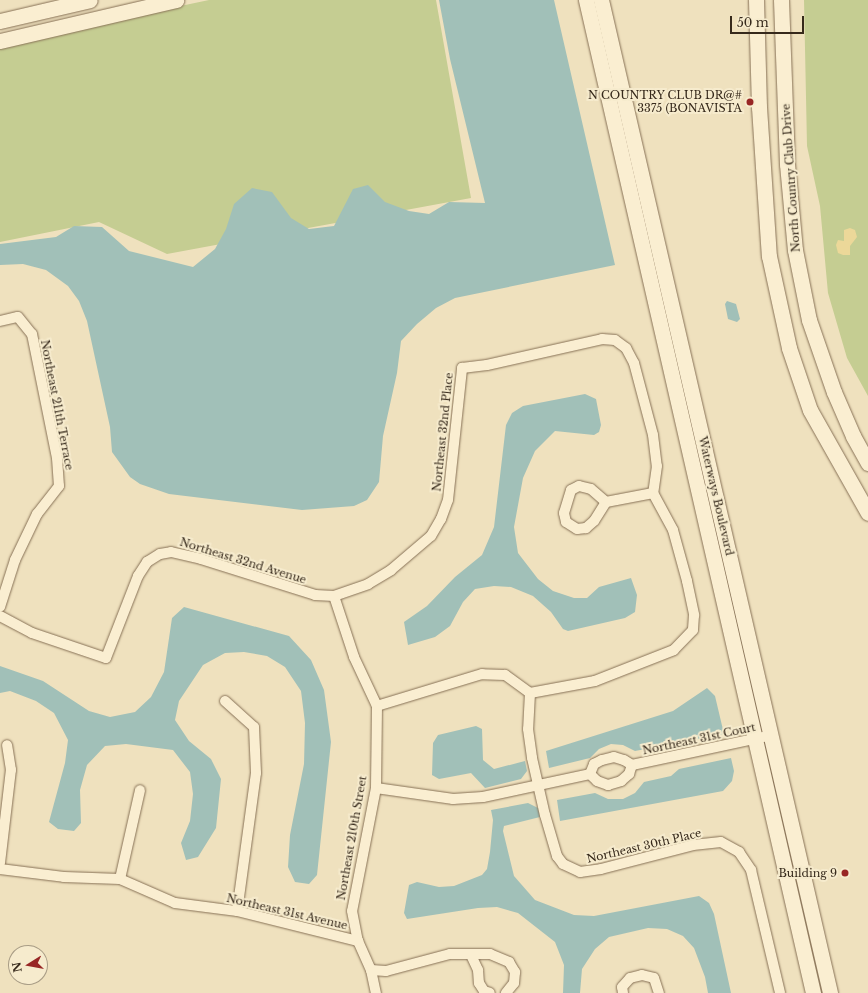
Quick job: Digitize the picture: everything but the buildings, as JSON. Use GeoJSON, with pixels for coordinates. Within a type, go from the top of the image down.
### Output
{"type":"FeatureCollection","features":[{"type":"Feature","properties":{"kind":"street"},"geometry":{"type":"LineString","coordinates":[[0,21],[90,0]]}},
{"type":"Feature","properties":{"kind":"street"},"geometry":{"type":"LineString","coordinates":[[0,41],[176,0]]}},
{"type":"Feature","properties":{"kind":"street","name":"Waterways Boulevard"},"geometry":{"type":"LineString","coordinates":[[586,0],[753,739],[813,993]]}},
{"type":"Feature","properties":{"kind":"street","name":"Waterways Boulevard"},"geometry":{"type":"LineString","coordinates":[[601,0],[772,735],[830,993]]}},
{"type":"Feature","properties":{"kind":"street"},"geometry":{"type":"LineString","coordinates":[[756,0],[759,107],[769,256],[789,348],[810,410],[868,513]]}},
{"type":"Feature","properties":{"kind":"street","name":"North Country Club Drive"},"geometry":{"type":"LineString","coordinates":[[781,0],[787,164],[795,250],[809,320],[834,392],[853,436],[868,463]]}},
{"type":"Feature","properties":{"kind":"street","name":"Northeast 211th Terrace"},"geometry":{"type":"LineString","coordinates":[[0,321],[18,317],[32,334],[57,458],[59,486],[37,514],[15,560],[0,607]]}},
{"type":"Feature","properties":{"kind":"street","name":"Northeast 32nd Place"},"geometry":{"type":"LineString","coordinates":[[334,596],[368,584],[391,570],[431,536],[441,520],[448,500],[462,368],[487,365],[602,339],[615,340],[626,348],[634,363],[653,435],[657,466],[653,493]]}},
{"type":"Feature","properties":{"kind":"street"},"geometry":{"type":"LineString","coordinates":[[377,706],[482,674],[504,675],[530,693],[595,681],[642,664],[674,650],[693,630],[694,615],[687,581],[673,530],[653,493],[606,502],[586,528],[577,529],[566,522],[564,513],[571,490],[579,486],[591,489],[606,502]]}},
{"type":"Feature","properties":{"kind":"street","name":"Northeast 32nd Avenue"},"geometry":{"type":"LineString","coordinates":[[0,616],[32,633],[106,658],[138,576],[147,562],[160,554],[171,552],[201,559],[314,595],[334,596]]}},
{"type":"Feature","properties":{"kind":"street","name":"Northeast 210th Street"},"geometry":{"type":"LineString","coordinates":[[334,596],[354,657],[377,706],[376,788],[352,910],[358,941],[371,970],[376,993]]}},
{"type":"Feature","properties":{"kind":"street"},"geometry":{"type":"LineString","coordinates":[[530,693],[528,729],[538,786]]}},
{"type":"Feature","properties":{"kind":"street"},"geometry":{"type":"LineString","coordinates":[[225,701],[254,727],[256,773],[237,911]]}},
{"type":"Feature","properties":{"kind":"street","name":"Northeast 31st Court"},"geometry":{"type":"LineString","coordinates":[[632,765],[628,774],[621,781],[608,785],[597,781],[590,774],[594,764],[614,757],[624,760],[632,765],[772,735]]}},
{"type":"Feature","properties":{"kind":"street"},"geometry":{"type":"LineString","coordinates":[[0,863],[11,770],[7,746]]}},
{"type":"Feature","properties":{"kind":"street"},"geometry":{"type":"LineString","coordinates":[[376,788],[453,799],[483,797],[590,774]]}},
{"type":"Feature","properties":{"kind":"street","name":"Northeast 30th Place"},"geometry":{"type":"LineString","coordinates":[[538,786],[557,856],[563,864],[580,872],[601,869],[693,845],[720,842],[739,852],[751,870],[780,993]]}},
{"type":"Feature","properties":{"kind":"street"},"geometry":{"type":"LineString","coordinates":[[120,879],[140,790]]}},
{"type":"Feature","properties":{"kind":"street","name":"Northeast 31st Avenue"},"geometry":{"type":"LineString","coordinates":[[0,869],[64,877],[120,879],[175,903],[237,911],[358,941]]}},
{"type":"Feature","properties":{"kind":"street"},"geometry":{"type":"LineString","coordinates":[[371,970],[386,971],[450,954],[471,955],[477,952],[490,954],[509,962],[515,972],[514,983],[506,993]]}},
{"type":"Feature","properties":{"kind":"street"},"geometry":{"type":"LineString","coordinates":[[471,955],[478,970],[479,983],[484,991],[490,993]]}},
{"type":"Feature","properties":{"kind":"street"},"geometry":{"type":"LineString","coordinates":[[623,993],[622,987],[630,978],[642,975],[654,978],[659,993]]}},
{"type":"Feature","properties":{"kind":"green space"},"geometry":{"type":"Polygon","coordinates":[[[209,0],[436,0],[471,198],[167,254],[99,222],[0,242],[0,44],[209,0]]]}},
{"type":"Feature","properties":{"kind":"green space"},"geometry":{"type":"Polygon","coordinates":[[[804,0],[868,0],[868,396],[847,358],[828,293],[820,206],[807,146],[804,0]]]}},
{"type":"Feature","properties":{"kind":"sand"},"geometry":{"type":"Polygon","coordinates":[[[850,228],[855,230],[857,237],[850,246],[850,255],[843,255],[838,253],[836,245],[838,240],[844,241],[844,230],[850,228]]]}},
{"type":"Feature","properties":{"kind":"water"},"geometry":{"type":"Polygon","coordinates":[[[439,0],[554,0],[615,265],[455,298],[436,308],[417,324],[401,341],[397,373],[383,436],[379,482],[367,500],[354,506],[302,510],[169,494],[140,484],[130,477],[112,452],[110,427],[87,321],[79,301],[68,286],[46,270],[23,264],[0,265],[0,244],[56,237],[74,226],[102,227],[129,251],[193,267],[215,249],[226,229],[234,204],[252,188],[272,192],[291,218],[309,229],[334,226],[353,189],[368,185],[385,202],[409,211],[429,214],[449,202],[485,203],[450,59],[439,0]]]}},
{"type":"Feature","properties":{"kind":"water"},"geometry":{"type":"Polygon","coordinates":[[[727,301],[736,304],[740,319],[737,322],[728,319],[725,304],[727,301]]]}},
{"type":"Feature","properties":{"kind":"water"},"geometry":{"type":"Polygon","coordinates":[[[585,394],[596,399],[601,425],[599,432],[594,435],[555,431],[535,451],[523,478],[514,527],[518,553],[538,579],[553,591],[574,598],[587,598],[599,587],[631,578],[637,595],[635,612],[625,618],[568,631],[563,629],[551,612],[533,596],[511,587],[494,586],[475,589],[463,602],[450,626],[435,637],[408,645],[404,622],[427,606],[455,577],[482,555],[494,527],[506,425],[512,413],[523,406],[585,394]]]}},
{"type":"Feature","properties":{"kind":"water"},"geometry":{"type":"Polygon","coordinates":[[[184,607],[289,636],[311,660],[324,690],[331,742],[317,875],[309,884],[295,882],[288,867],[290,835],[304,764],[305,723],[301,691],[285,667],[267,656],[244,652],[225,653],[203,665],[179,701],[175,720],[189,741],[211,759],[221,779],[216,828],[198,857],[186,860],[181,843],[190,821],[193,794],[190,772],[173,750],[126,744],[105,746],[87,765],[80,790],[81,823],[74,831],[58,829],[49,822],[65,763],[68,740],[54,713],[36,701],[10,691],[0,693],[0,666],[43,681],[89,711],[110,717],[135,712],[151,697],[164,672],[172,618],[184,607]]]}},
{"type":"Feature","properties":{"kind":"water"},"geometry":{"type":"Polygon","coordinates":[[[707,688],[715,696],[724,734],[635,751],[623,745],[611,744],[599,749],[590,758],[549,768],[546,751],[673,711],[707,688]]]}},
{"type":"Feature","properties":{"kind":"water"},"geometry":{"type":"Polygon","coordinates":[[[476,726],[482,729],[483,760],[494,769],[525,761],[527,771],[521,779],[485,788],[471,773],[439,779],[432,775],[433,743],[438,735],[476,726]]]}},
{"type":"Feature","properties":{"kind":"water"},"geometry":{"type":"Polygon","coordinates":[[[731,758],[734,771],[732,781],[723,791],[560,821],[557,800],[595,793],[608,799],[623,799],[635,793],[644,782],[671,776],[679,769],[731,758]]]}},
{"type":"Feature","properties":{"kind":"water"},"geometry":{"type":"Polygon","coordinates":[[[528,803],[538,808],[540,817],[504,826],[503,831],[514,876],[535,900],[574,915],[594,916],[699,896],[709,903],[714,914],[731,993],[708,993],[705,977],[694,948],[683,936],[667,929],[648,928],[609,937],[595,949],[582,969],[580,993],[563,993],[564,965],[555,942],[518,913],[497,907],[478,908],[407,919],[404,913],[409,885],[417,882],[439,887],[454,886],[482,875],[487,869],[490,852],[493,820],[491,810],[528,803]]]}},
{"type":"Feature","properties":{"kind":"place","name":"N COUNTRY CLUB DR@# 3375 (BONAVISTA"},"geometry":{"type":"Point","coordinates":[750,102]}},
{"type":"Feature","properties":{"kind":"place","name":"Building 9"},"geometry":{"type":"Point","coordinates":[845,873]}}]}
